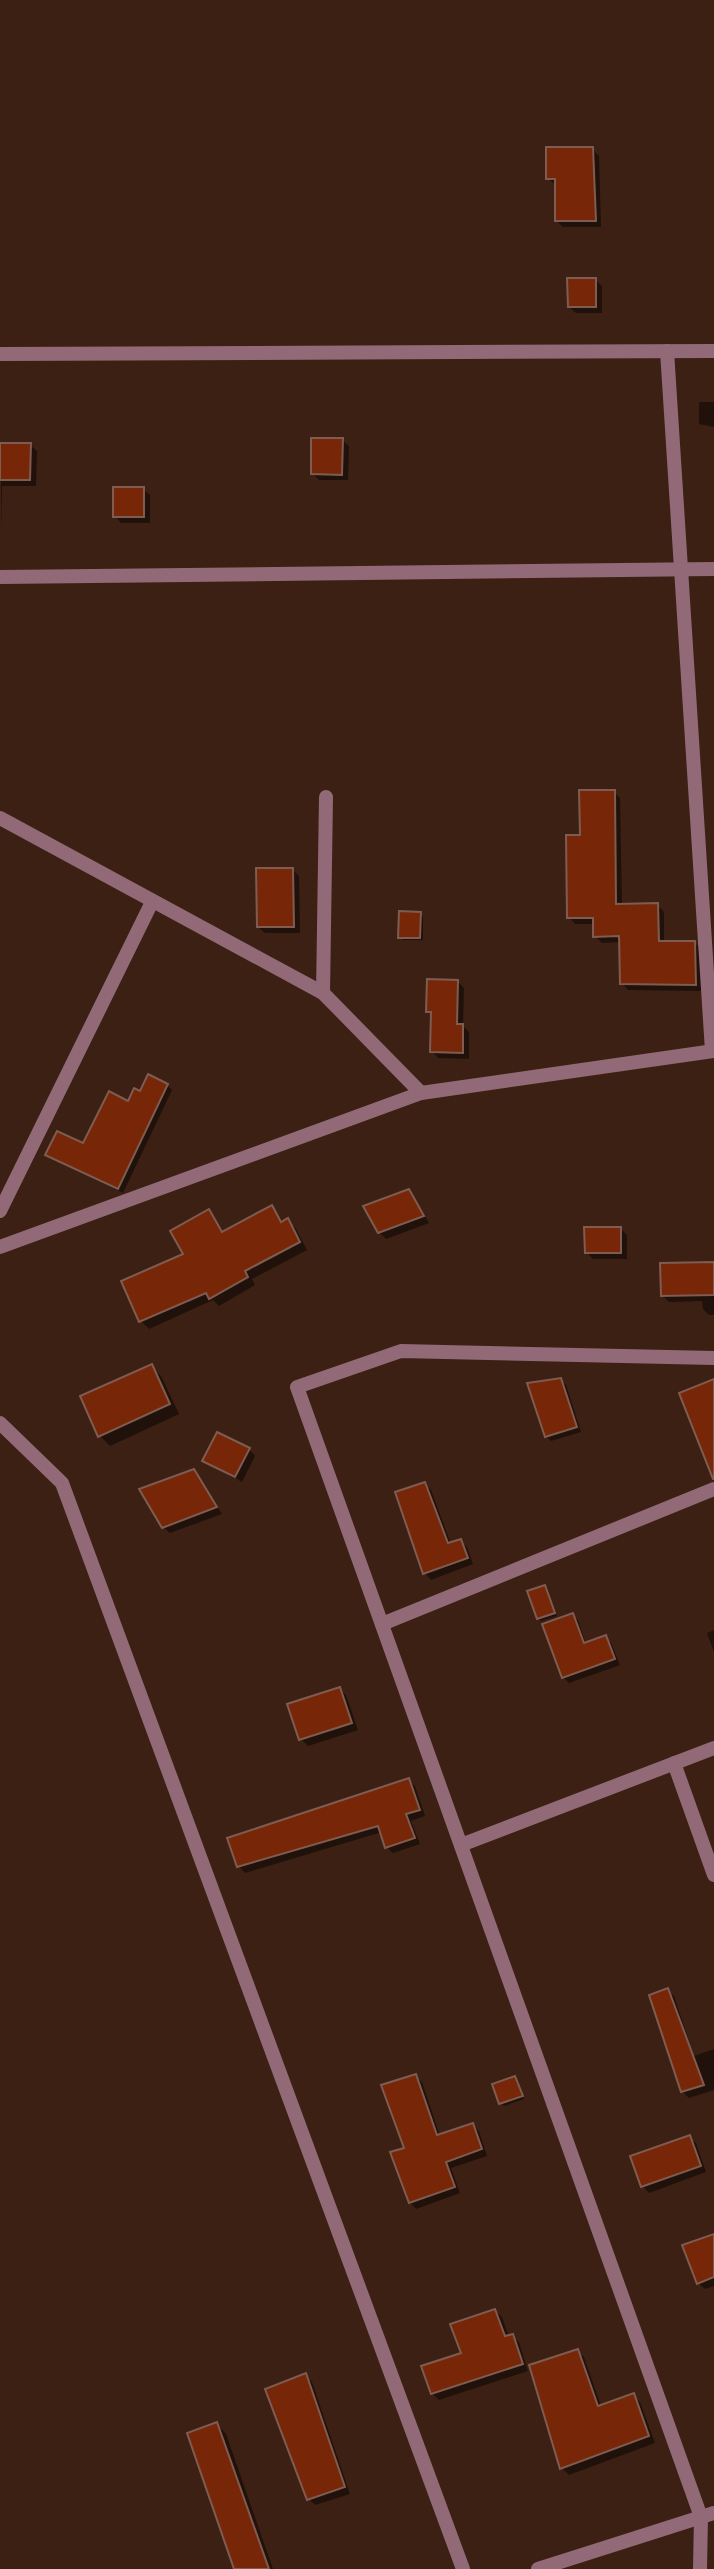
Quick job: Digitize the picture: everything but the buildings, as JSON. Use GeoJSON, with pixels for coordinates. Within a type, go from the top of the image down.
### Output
{"type":"FeatureCollection","features":[{"type":"Feature","properties":{"kind":"street"},"geometry":{"type":"LineString","coordinates":[[0,1247],[421,1093],[713,1051],[667,351]]}},
{"type":"Feature","properties":{"kind":"street"},"geometry":{"type":"LineString","coordinates":[[0,354],[714,351]]}},
{"type":"Feature","properties":{"kind":"street"},"geometry":{"type":"LineString","coordinates":[[0,577],[714,569]]}},
{"type":"Feature","properties":{"kind":"street"},"geometry":{"type":"LineString","coordinates":[[323,993],[326,797]]}},
{"type":"Feature","properties":{"kind":"street"},"geometry":{"type":"LineString","coordinates":[[0,818],[323,993],[421,1093]]}},
{"type":"Feature","properties":{"kind":"street"},"geometry":{"type":"LineString","coordinates":[[0,1211],[152,902]]}},
{"type":"Feature","properties":{"kind":"street"},"geometry":{"type":"LineString","coordinates":[[700,2569],[707,2515],[461,1845],[297,1387],[401,1351],[714,1358]]}},
{"type":"Feature","properties":{"kind":"street"},"geometry":{"type":"LineString","coordinates":[[0,1423],[62,1483],[463,2569]]}},
{"type":"Feature","properties":{"kind":"street"},"geometry":{"type":"LineString","coordinates":[[382,1624],[714,1489]]}},
{"type":"Feature","properties":{"kind":"street"},"geometry":{"type":"LineString","coordinates":[[461,1845],[714,1748]]}},
{"type":"Feature","properties":{"kind":"street"},"geometry":{"type":"LineString","coordinates":[[674,1763],[714,1875]]}},
{"type":"Feature","properties":{"kind":"street"},"geometry":{"type":"LineString","coordinates":[[538,2569],[707,2515]]}}]}
